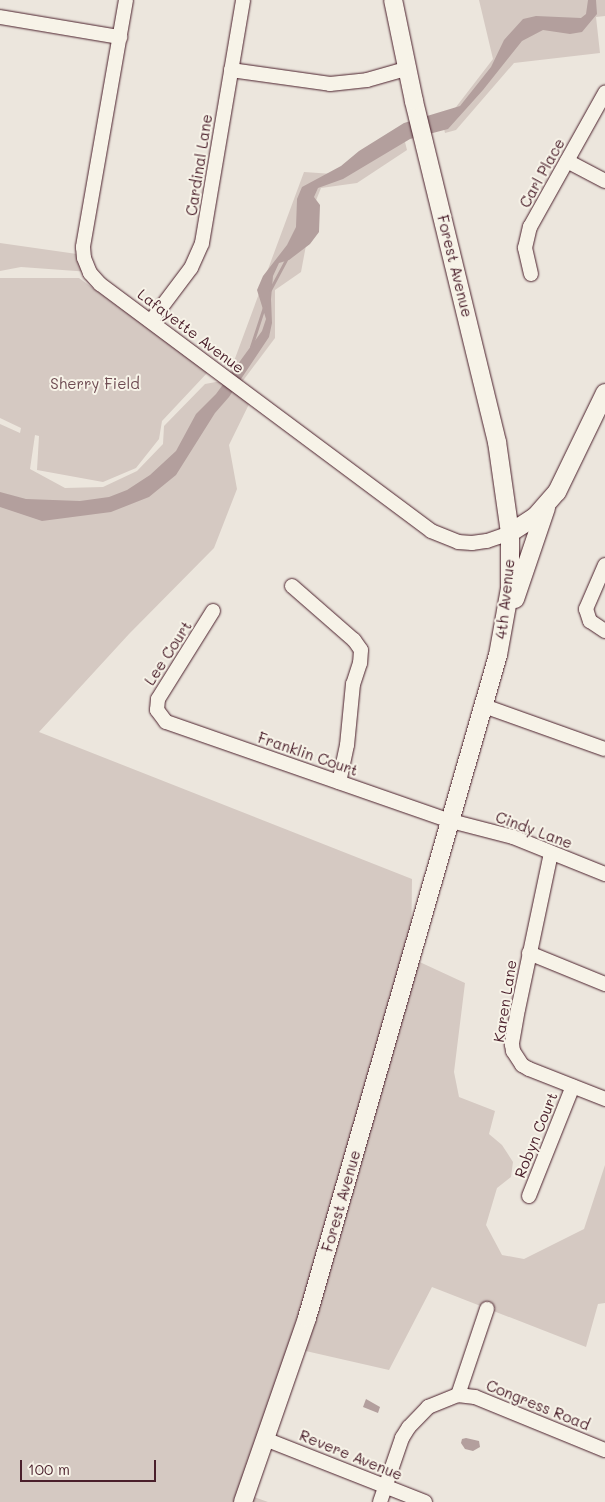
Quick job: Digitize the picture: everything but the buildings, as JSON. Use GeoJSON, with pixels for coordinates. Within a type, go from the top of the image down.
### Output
{"type":"FeatureCollection","features":[{"type":"Feature","properties":{"kind":"main road","name":"Forest Avenue"},"geometry":{"type":"LineString","coordinates":[[393,0],[406,69],[497,442],[510,533]]}},
{"type":"Feature","properties":{"kind":"main road"},"geometry":{"type":"LineString","coordinates":[[510,533],[535,517],[547,505],[566,478],[605,394]]}},
{"type":"Feature","properties":{"kind":"main road"},"geometry":{"type":"LineString","coordinates":[[503,636],[547,505]]}},
{"type":"Feature","properties":{"kind":"main road","name":"4th Avenue"},"geometry":{"type":"LineString","coordinates":[[451,821],[503,636],[510,588],[510,533]]}},
{"type":"Feature","properties":{"kind":"main road","name":"Forest Avenue"},"geometry":{"type":"LineString","coordinates":[[242,1502],[266,1439],[307,1318],[451,821]]}},
{"type":"Feature","properties":{"kind":"street","name":"Lafayette Avenue"},"geometry":{"type":"LineString","coordinates":[[126,0],[83,247],[84,258],[90,273],[96,280],[431,532],[458,542],[472,543],[487,542],[510,533]]}},
{"type":"Feature","properties":{"kind":"street","name":"Cardinal Lane"},"geometry":{"type":"LineString","coordinates":[[151,321],[191,268],[202,243],[243,0]]}},
{"type":"Feature","properties":{"kind":"street"},"geometry":{"type":"LineString","coordinates":[[0,17],[120,37]]}},
{"type":"Feature","properties":{"kind":"street"},"geometry":{"type":"LineString","coordinates":[[231,70],[330,84],[367,80],[406,69]]}},
{"type":"Feature","properties":{"kind":"street","name":"Carl Place"},"geometry":{"type":"LineString","coordinates":[[531,274],[526,260],[527,237],[605,93]]}},
{"type":"Feature","properties":{"kind":"street"},"geometry":{"type":"LineString","coordinates":[[567,161],[605,181]]}},
{"type":"Feature","properties":{"kind":"street"},"geometry":{"type":"LineString","coordinates":[[605,566],[586,609],[590,621],[605,631]]}},
{"type":"Feature","properties":{"kind":"street"},"geometry":{"type":"LineString","coordinates":[[292,586],[354,640],[361,650],[362,656],[353,684],[347,745],[339,782]]}},
{"type":"Feature","properties":{"kind":"street","name":"Lee Court"},"geometry":{"type":"LineString","coordinates":[[158,714],[158,699],[213,611]]}},
{"type":"Feature","properties":{"kind":"street"},"geometry":{"type":"LineString","coordinates":[[484,706],[605,750]]}},
{"type":"Feature","properties":{"kind":"street","name":"Franklin Court"},"geometry":{"type":"LineString","coordinates":[[158,714],[166,722],[451,821]]}},
{"type":"Feature","properties":{"kind":"street","name":"Cindy Lane"},"geometry":{"type":"LineString","coordinates":[[451,821],[513,837],[605,874]]}},
{"type":"Feature","properties":{"kind":"street","name":"Karen Lane"},"geometry":{"type":"LineString","coordinates":[[551,852],[515,1026],[513,1052],[522,1065],[605,1099]]}},
{"type":"Feature","properties":{"kind":"street"},"geometry":{"type":"LineString","coordinates":[[529,953],[605,984]]}},
{"type":"Feature","properties":{"kind":"street","name":"Robyn Court"},"geometry":{"type":"LineString","coordinates":[[529,1196],[573,1086]]}},
{"type":"Feature","properties":{"kind":"street"},"geometry":{"type":"LineString","coordinates":[[380,1502],[402,1438],[409,1427],[428,1407],[458,1395],[487,1309]]}},
{"type":"Feature","properties":{"kind":"street","name":"Congress Road"},"geometry":{"type":"LineString","coordinates":[[458,1395],[475,1397],[605,1450]]}},
{"type":"Feature","properties":{"kind":"street","name":"Revere Avenue"},"geometry":{"type":"LineString","coordinates":[[266,1439],[425,1502]]}},
{"type":"Feature","properties":{"kind":"green space"},"geometry":{"type":"Polygon","coordinates":[[[479,0],[605,0],[605,16],[596,17],[600,53],[514,63],[456,130],[445,133],[442,121],[446,120],[493,59],[479,0]]]}},
{"type":"Feature","properties":{"kind":"green space","name":"Sherry Field"},"geometry":{"type":"Polygon","coordinates":[[[404,138],[407,150],[357,183],[321,188],[313,208],[301,272],[275,290],[275,338],[239,386],[252,398],[229,445],[237,489],[214,548],[129,634],[39,732],[412,879],[411,958],[465,983],[454,1072],[459,1097],[495,1111],[489,1134],[502,1145],[513,1162],[511,1177],[497,1188],[486,1225],[502,1255],[524,1259],[584,1229],[605,1165],[605,1303],[598,1304],[586,1347],[432,1287],[389,1370],[297,1349],[246,1494],[268,1502],[0,1502],[0,424],[20,433],[21,428],[0,418],[0,278],[79,278],[208,372],[162,421],[159,439],[136,468],[103,482],[37,470],[39,436],[35,435],[30,469],[65,488],[103,487],[137,471],[163,444],[164,426],[205,384],[227,380],[304,172],[333,174],[404,138]]]}},
{"type":"Feature","properties":{"kind":"green space"},"geometry":{"type":"Polygon","coordinates":[[[0,243],[84,255],[90,272],[21,267],[0,271],[0,243]]]}},
{"type":"Feature","properties":{"kind":"shaded area"},"geometry":{"type":"Polygon","coordinates":[[[588,0],[596,0],[597,14],[582,32],[570,34],[543,30],[522,41],[483,90],[448,129],[410,139],[343,179],[318,188],[314,197],[320,205],[319,232],[310,244],[289,260],[279,263],[273,276],[271,299],[272,323],[269,337],[229,397],[215,413],[176,475],[149,497],[111,512],[42,521],[0,507],[0,492],[26,499],[80,501],[109,497],[127,490],[150,475],[176,451],[196,414],[216,394],[262,331],[266,319],[257,290],[263,276],[287,245],[296,227],[297,199],[302,187],[341,166],[359,151],[404,123],[460,106],[491,67],[504,40],[523,19],[536,16],[581,18],[586,14],[588,0]]]}},
{"type":"Feature","properties":{"kind":"shaded area"},"geometry":{"type":"Polygon","coordinates":[[[366,1399],[380,1407],[378,1413],[363,1407],[366,1399]]]}},
{"type":"Feature","properties":{"kind":"shaded area"},"geometry":{"type":"Polygon","coordinates":[[[462,1439],[479,1441],[480,1447],[473,1451],[465,1449],[461,1443],[462,1439]]]}},
{"type":"Feature","properties":{"kind":"waterway"},"geometry":{"type":"LineString","coordinates":[[270,290],[286,260]]}},
{"type":"Feature","properties":{"kind":"waterway"},"geometry":{"type":"LineString","coordinates":[[251,347],[264,307]]}}]}
